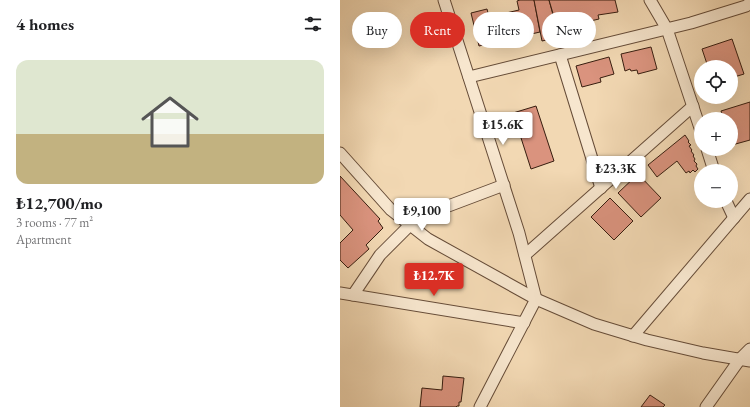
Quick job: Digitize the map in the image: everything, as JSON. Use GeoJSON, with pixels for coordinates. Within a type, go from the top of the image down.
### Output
{"type":"FeatureCollection","features":[{"type":"Feature","properties":{"kind":"street"},"geometry":{"type":"LineString","coordinates":[[444,0],[519,233],[536,300],[480,407]]}},
{"type":"Feature","properties":{"kind":"street"},"geometry":{"type":"LineString","coordinates":[[650,0],[667,29],[695,112]]}},
{"type":"Feature","properties":{"kind":"street"},"geometry":{"type":"LineString","coordinates":[[469,77],[691,23],[746,6],[750,3]]}},
{"type":"Feature","properties":{"kind":"street"},"geometry":{"type":"LineString","coordinates":[[560,55],[601,188]]}},
{"type":"Feature","properties":{"kind":"street"},"geometry":{"type":"LineString","coordinates":[[525,256],[693,106]]}},
{"type":"Feature","properties":{"kind":"street"},"geometry":{"type":"LineString","coordinates":[[340,153],[391,210],[428,239],[536,300],[594,324],[633,336],[696,351],[745,360]]}},
{"type":"Feature","properties":{"kind":"street"},"geometry":{"type":"LineString","coordinates":[[353,295],[380,255],[410,225],[443,208],[504,185]]}},
{"type":"Feature","properties":{"kind":"street"},"geometry":{"type":"LineString","coordinates":[[633,336],[750,199]]}},
{"type":"Feature","properties":{"kind":"street"},"geometry":{"type":"LineString","coordinates":[[729,208],[734,218]]}},
{"type":"Feature","properties":{"kind":"street"},"geometry":{"type":"LineString","coordinates":[[340,293],[524,323]]}},
{"type":"Feature","properties":{"kind":"street"},"geometry":{"type":"LineString","coordinates":[[706,407],[745,360],[750,349]]}},
{"type":"Feature","properties":{"kind":"building"},"geometry":{"type":"Polygon","coordinates":[[[534,0],[540,32],[534,33],[534,12],[510,12],[519,10],[517,1],[534,0]]]}},
{"type":"Feature","properties":{"kind":"building"},"geometry":{"type":"Polygon","coordinates":[[[534,0],[549,0],[552,12],[542,12],[542,41],[534,0]]]}},
{"type":"Feature","properties":{"kind":"building"},"geometry":{"type":"Polygon","coordinates":[[[549,0],[615,0],[618,12],[598,15],[599,19],[596,20],[596,12],[553,12],[549,0]]]}},
{"type":"Feature","properties":{"kind":"building"},"geometry":{"type":"Polygon","coordinates":[[[487,9],[488,12],[475,12],[487,9]]]}},
{"type":"Feature","properties":{"kind":"building"},"geometry":{"type":"Polygon","coordinates":[[[732,39],[744,74],[738,76],[738,60],[706,60],[702,49],[732,39]]]}},
{"type":"Feature","properties":{"kind":"building"},"geometry":{"type":"Polygon","coordinates":[[[651,47],[657,69],[638,74],[637,70],[631,71],[630,69],[625,71],[621,54],[651,47]]]}},
{"type":"Feature","properties":{"kind":"building"},"geometry":{"type":"Polygon","coordinates":[[[609,57],[614,74],[600,78],[601,82],[582,87],[576,66],[609,57]]]}},
{"type":"Feature","properties":{"kind":"building"},"geometry":{"type":"Polygon","coordinates":[[[750,102],[750,140],[738,143],[738,112],[721,111],[750,102]]]}},
{"type":"Feature","properties":{"kind":"building"},"geometry":{"type":"Polygon","coordinates":[[[536,106],[554,161],[531,169],[513,113],[536,106]]]}},
{"type":"Feature","properties":{"kind":"building"},"geometry":{"type":"Polygon","coordinates":[[[685,135],[691,145],[689,146],[694,155],[694,161],[697,164],[694,164],[694,171],[693,170],[690,173],[689,171],[686,173],[677,161],[657,177],[648,165],[685,135]]]}},
{"type":"Feature","properties":{"kind":"building"},"geometry":{"type":"Polygon","coordinates":[[[638,174],[661,198],[641,217],[618,193],[638,174]]]}},
{"type":"Feature","properties":{"kind":"building"},"geometry":{"type":"Polygon","coordinates":[[[340,176],[380,219],[378,221],[383,228],[366,245],[369,249],[348,268],[340,260],[340,243],[353,230],[340,215],[340,176]]]}},
{"type":"Feature","properties":{"kind":"building"},"geometry":{"type":"Polygon","coordinates":[[[610,198],[633,221],[614,240],[591,217],[610,198]]]}},
{"type":"Feature","properties":{"kind":"building"},"geometry":{"type":"Polygon","coordinates":[[[443,376],[464,378],[461,402],[459,402],[459,406],[420,407],[422,388],[442,390],[443,376]]]}},
{"type":"Feature","properties":{"kind":"building"},"geometry":{"type":"Polygon","coordinates":[[[650,395],[665,405],[663,407],[641,407],[650,395]]]}}]}
